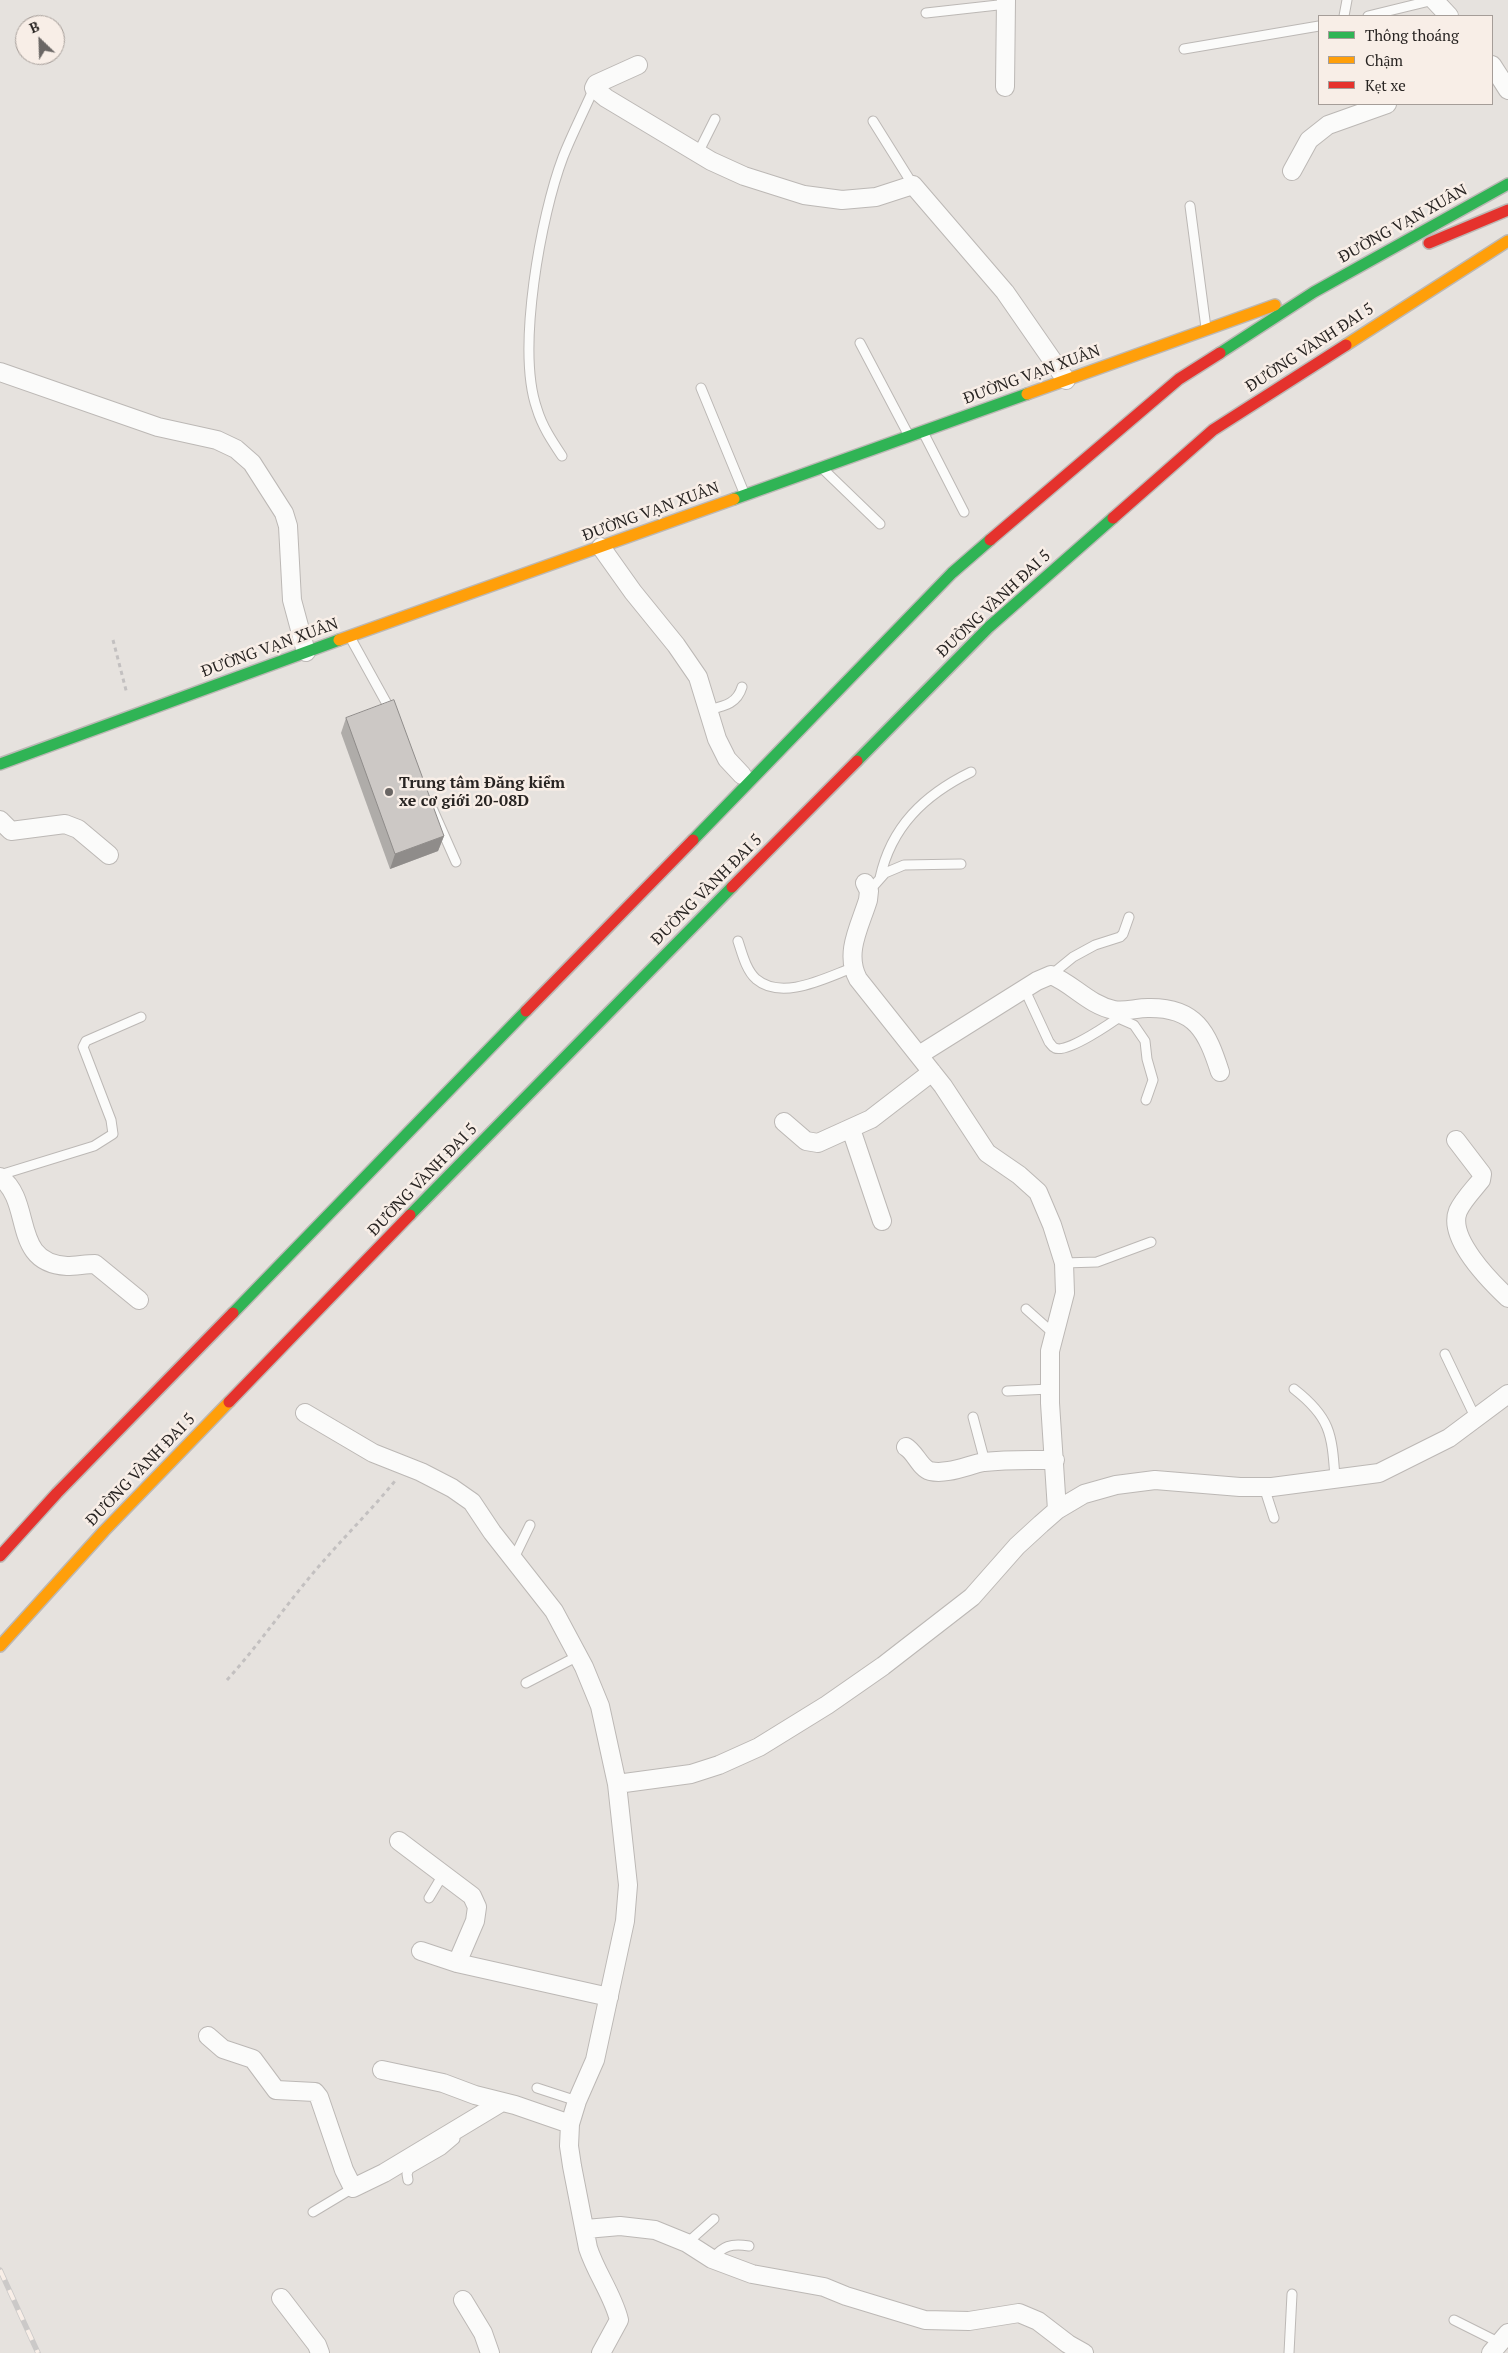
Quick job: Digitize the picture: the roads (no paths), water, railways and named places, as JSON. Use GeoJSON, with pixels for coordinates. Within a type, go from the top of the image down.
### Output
{"type":"FeatureCollection","features":[{"type":"Feature","properties":{"kind":"main road","name":"ĐƯỜNG VẠN XUÂN"},"geometry":{"type":"LineString","coordinates":[[1314,292],[1508,184]]}},
{"type":"Feature","properties":{"kind":"main road","name":"ĐƯỜNG VẠN XUÂN"},"geometry":{"type":"LineString","coordinates":[[0,763],[132,714],[1314,292],[1508,210]]}},
{"type":"Feature","properties":{"kind":"main road","name":"ĐƯỜNG VÀNH ĐAI 5"},"geometry":{"type":"LineString","coordinates":[[0,1646],[104,1532],[530,1092],[989,627],[1213,430],[1508,241]]}},
{"type":"Feature","properties":{"kind":"main road"},"geometry":{"type":"LineString","coordinates":[[0,1556],[57,1493],[952,573],[1179,379],[1314,292]]}},
{"type":"Feature","properties":{"kind":"street"},"geometry":{"type":"LineString","coordinates":[[1434,0],[1448,15]]}},
{"type":"Feature","properties":{"kind":"street"},"geometry":{"type":"LineString","coordinates":[[1004,87],[1007,2]]}},
{"type":"Feature","properties":{"kind":"street"},"geometry":{"type":"LineString","coordinates":[[638,66],[596,84],[594,88],[606,98],[698,154],[744,176],[804,195],[842,200],[876,197],[913,185],[1005,292],[1066,380]]}},
{"type":"Feature","properties":{"kind":"street"},"geometry":{"type":"LineString","coordinates":[[1493,67],[1508,90]]}},
{"type":"Feature","properties":{"kind":"street"},"geometry":{"type":"LineString","coordinates":[[1292,171],[1310,140],[1328,125],[1384,105]]}},
{"type":"Feature","properties":{"kind":"street"},"geometry":{"type":"LineString","coordinates":[[0,372],[158,427],[217,440],[236,449],[252,463],[284,513],[288,526],[292,600],[306,652]]}},
{"type":"Feature","properties":{"kind":"street"},"geometry":{"type":"LineString","coordinates":[[601,547],[698,677],[717,739],[727,758],[742,775]]}},
{"type":"Feature","properties":{"kind":"street"},"geometry":{"type":"LineString","coordinates":[[0,820],[11,831],[65,824],[78,829],[110,855]]}},
{"type":"Feature","properties":{"kind":"street"},"geometry":{"type":"LineString","coordinates":[[871,884],[851,955],[852,968],[932,1072],[987,1153],[1019,1175],[1038,1192],[1052,1225],[1064,1263],[1066,1293],[1050,1351],[1050,1389],[1057,1510]]}},
{"type":"Feature","properties":{"kind":"street"},"geometry":{"type":"LineString","coordinates":[[919,1055],[1024,988],[1051,975],[1085,998],[1123,1014],[1138,1008],[1161,1008],[1189,1018],[1195,1022],[1209,1040],[1220,1072]]}},
{"type":"Feature","properties":{"kind":"street"},"geometry":{"type":"LineString","coordinates":[[784,1122],[806,1141],[818,1143],[871,1119],[932,1072]]}},
{"type":"Feature","properties":{"kind":"street"},"geometry":{"type":"LineString","coordinates":[[851,1129],[882,1221]]}},
{"type":"Feature","properties":{"kind":"street"},"geometry":{"type":"LineString","coordinates":[[1456,1140],[1482,1174],[1481,1180],[1458,1212],[1456,1223],[1459,1236],[1468,1252],[1508,1298]]}},
{"type":"Feature","properties":{"kind":"street"},"geometry":{"type":"LineString","coordinates":[[0,1176],[12,1188],[17,1199],[24,1234],[40,1258],[67,1266],[95,1264],[139,1300]]}},
{"type":"Feature","properties":{"kind":"street"},"geometry":{"type":"LineString","coordinates":[[617,1784],[691,1774],[719,1766],[759,1747],[827,1705],[883,1666],[972,1597],[1018,1546],[1057,1510],[1084,1494],[1116,1485],[1155,1480],[1240,1487],[1370,1475],[1385,1471],[1449,1438],[1508,1394]]}},
{"type":"Feature","properties":{"kind":"street"},"geometry":{"type":"LineString","coordinates":[[305,1413],[373,1453],[407,1466],[452,1488],[472,1502],[554,1611],[578,1656],[600,1706],[617,1784],[628,1884],[625,1921],[610,1997],[595,2060],[577,2101],[570,2124],[569,2146],[586,2229],[588,2248],[593,2264],[616,2307],[619,2320],[601,2353]]}},
{"type":"Feature","properties":{"kind":"street"},"geometry":{"type":"LineString","coordinates":[[906,1447],[912,1450],[924,1467],[930,1471],[945,1471],[985,1462],[1055,1460]]}},
{"type":"Feature","properties":{"kind":"street"},"geometry":{"type":"LineString","coordinates":[[399,1840],[472,1896],[477,1907],[475,1920],[457,1962]]}},
{"type":"Feature","properties":{"kind":"street"},"geometry":{"type":"LineString","coordinates":[[422,1951],[457,1962],[610,1997]]}},
{"type":"Feature","properties":{"kind":"street"},"geometry":{"type":"LineString","coordinates":[[208,2036],[224,2049],[253,2059],[276,2090],[315,2092],[319,2097],[344,2170],[353,2188],[384,2173],[502,2102]]}},
{"type":"Feature","properties":{"kind":"street"},"geometry":{"type":"LineString","coordinates":[[382,2070],[444,2083],[475,2095],[570,2124]]}},
{"type":"Feature","properties":{"kind":"street"},"geometry":{"type":"LineString","coordinates":[[586,2229],[620,2226],[655,2230],[687,2243],[712,2259],[752,2274],[824,2287],[846,2296],[925,2320],[968,2321],[1019,2313],[1038,2321],[1068,2344],[1084,2353]]}},
{"type":"Feature","properties":{"kind":"street"},"geometry":{"type":"LineString","coordinates":[[281,2298],[320,2353]]}},
{"type":"Feature","properties":{"kind":"street"},"geometry":{"type":"LineString","coordinates":[[464,2300],[483,2332],[490,2353]]}},
{"type":"Feature","properties":{"kind":"lane"},"geometry":{"type":"LineString","coordinates":[[1344,15],[1347,0]]}},
{"type":"Feature","properties":{"kind":"lane"},"geometry":{"type":"LineString","coordinates":[[1372,15],[1434,0]]}},
{"type":"Feature","properties":{"kind":"lane"},"geometry":{"type":"LineString","coordinates":[[926,13],[1007,2]]}},
{"type":"Feature","properties":{"kind":"lane"},"geometry":{"type":"LineString","coordinates":[[1184,49],[1318,26]]}},
{"type":"Feature","properties":{"kind":"lane"},"geometry":{"type":"LineString","coordinates":[[562,456],[548,435],[536,408],[531,382],[529,357],[533,289],[542,236],[563,158],[594,88]]}},
{"type":"Feature","properties":{"kind":"lane"},"geometry":{"type":"LineString","coordinates":[[698,154],[715,120]]}},
{"type":"Feature","properties":{"kind":"lane"},"geometry":{"type":"LineString","coordinates":[[873,120],[913,185]]}},
{"type":"Feature","properties":{"kind":"lane"},"geometry":{"type":"LineString","coordinates":[[1190,206],[1206,330]]}},
{"type":"Feature","properties":{"kind":"lane"},"geometry":{"type":"LineString","coordinates":[[860,343],[910,436]]}},
{"type":"Feature","properties":{"kind":"lane"},"geometry":{"type":"LineString","coordinates":[[701,388],[745,495]]}},
{"type":"Feature","properties":{"kind":"lane"},"geometry":{"type":"LineString","coordinates":[[923,431],[964,512]]}},
{"type":"Feature","properties":{"kind":"lane"},"geometry":{"type":"LineString","coordinates":[[822,468],[880,524]]}},
{"type":"Feature","properties":{"kind":"lane"},"geometry":{"type":"LineString","coordinates":[[350,636],[396,721]]}},
{"type":"Feature","properties":{"kind":"lane"},"geometry":{"type":"LineString","coordinates":[[708,710],[733,702],[739,696],[742,687]]}},
{"type":"Feature","properties":{"kind":"lane"},"geometry":{"type":"LineString","coordinates":[[871,884],[896,833],[937,790],[971,772]]}},
{"type":"Feature","properties":{"kind":"lane"},"geometry":{"type":"LineString","coordinates":[[429,800],[456,862]]}},
{"type":"Feature","properties":{"kind":"lane"},"geometry":{"type":"LineString","coordinates":[[871,884],[885,873],[904,865],[961,864]]}},
{"type":"Feature","properties":{"kind":"lane"},"geometry":{"type":"LineString","coordinates":[[1051,975],[1081,953],[1109,939],[1120,937],[1124,934],[1129,917]]}},
{"type":"Feature","properties":{"kind":"lane"},"geometry":{"type":"LineString","coordinates":[[738,941],[746,966],[756,979],[772,988],[791,988],[852,968]]}},
{"type":"Feature","properties":{"kind":"lane"},"geometry":{"type":"LineString","coordinates":[[1024,988],[1049,1042],[1054,1048],[1060,1049],[1093,1036],[1123,1014],[1134,1025],[1145,1041],[1147,1059],[1153,1080],[1146,1100]]}},
{"type":"Feature","properties":{"kind":"lane"},"geometry":{"type":"LineString","coordinates":[[0,1176],[94,1146],[113,1134],[111,1120],[83,1047],[86,1041],[141,1017]]}},
{"type":"Feature","properties":{"kind":"lane"},"geometry":{"type":"LineString","coordinates":[[1064,1263],[1097,1262],[1151,1242]]}},
{"type":"Feature","properties":{"kind":"lane"},"geometry":{"type":"LineString","coordinates":[[1026,1309],[1054,1334]]}},
{"type":"Feature","properties":{"kind":"lane"},"geometry":{"type":"LineString","coordinates":[[1445,1354],[1476,1419]]}},
{"type":"Feature","properties":{"kind":"lane"},"geometry":{"type":"LineString","coordinates":[[1294,1388],[1313,1404],[1326,1424],[1333,1453],[1335,1478]]}},
{"type":"Feature","properties":{"kind":"lane"},"geometry":{"type":"LineString","coordinates":[[1007,1391],[1050,1389]]}},
{"type":"Feature","properties":{"kind":"lane"},"geometry":{"type":"LineString","coordinates":[[974,1418],[985,1462]]}},
{"type":"Feature","properties":{"kind":"lane"},"geometry":{"type":"LineString","coordinates":[[1264,1486],[1274,1518]]}},
{"type":"Feature","properties":{"kind":"lane"},"geometry":{"type":"LineString","coordinates":[[514,1558],[530,1524]]}},
{"type":"Feature","properties":{"kind":"lane"},"geometry":{"type":"LineString","coordinates":[[526,1683],[578,1656]]}},
{"type":"Feature","properties":{"kind":"lane"},"geometry":{"type":"LineString","coordinates":[[429,1898],[444,1873]]}},
{"type":"Feature","properties":{"kind":"lane"},"geometry":{"type":"LineString","coordinates":[[537,2088],[577,2101]]}},
{"type":"Feature","properties":{"kind":"lane"},"geometry":{"type":"LineString","coordinates":[[408,2180],[407,2174],[409,2169],[442,2150],[472,2120]]}},
{"type":"Feature","properties":{"kind":"lane"},"geometry":{"type":"LineString","coordinates":[[313,2212],[353,2188]]}},
{"type":"Feature","properties":{"kind":"lane"},"geometry":{"type":"LineString","coordinates":[[687,2243],[714,2219]]}},
{"type":"Feature","properties":{"kind":"lane"},"geometry":{"type":"LineString","coordinates":[[712,2259],[721,2248],[729,2245],[749,2246]]}},
{"type":"Feature","properties":{"kind":"lane"},"geometry":{"type":"LineString","coordinates":[[1289,2353],[1292,2294]]}},
{"type":"Feature","properties":{"kind":"lane"},"geometry":{"type":"LineString","coordinates":[[1454,2320],[1501,2344]]}},
{"type":"Feature","properties":{"kind":"railway"},"geometry":{"type":"LineString","coordinates":[[0,2270],[38,2353]]}},
{"type":"Feature","properties":{"kind":"place","name":"Trung tâm Đăng kiểm xe cơ giới 20-08D"},"geometry":{"type":"Point","coordinates":[389,792]}}]}
